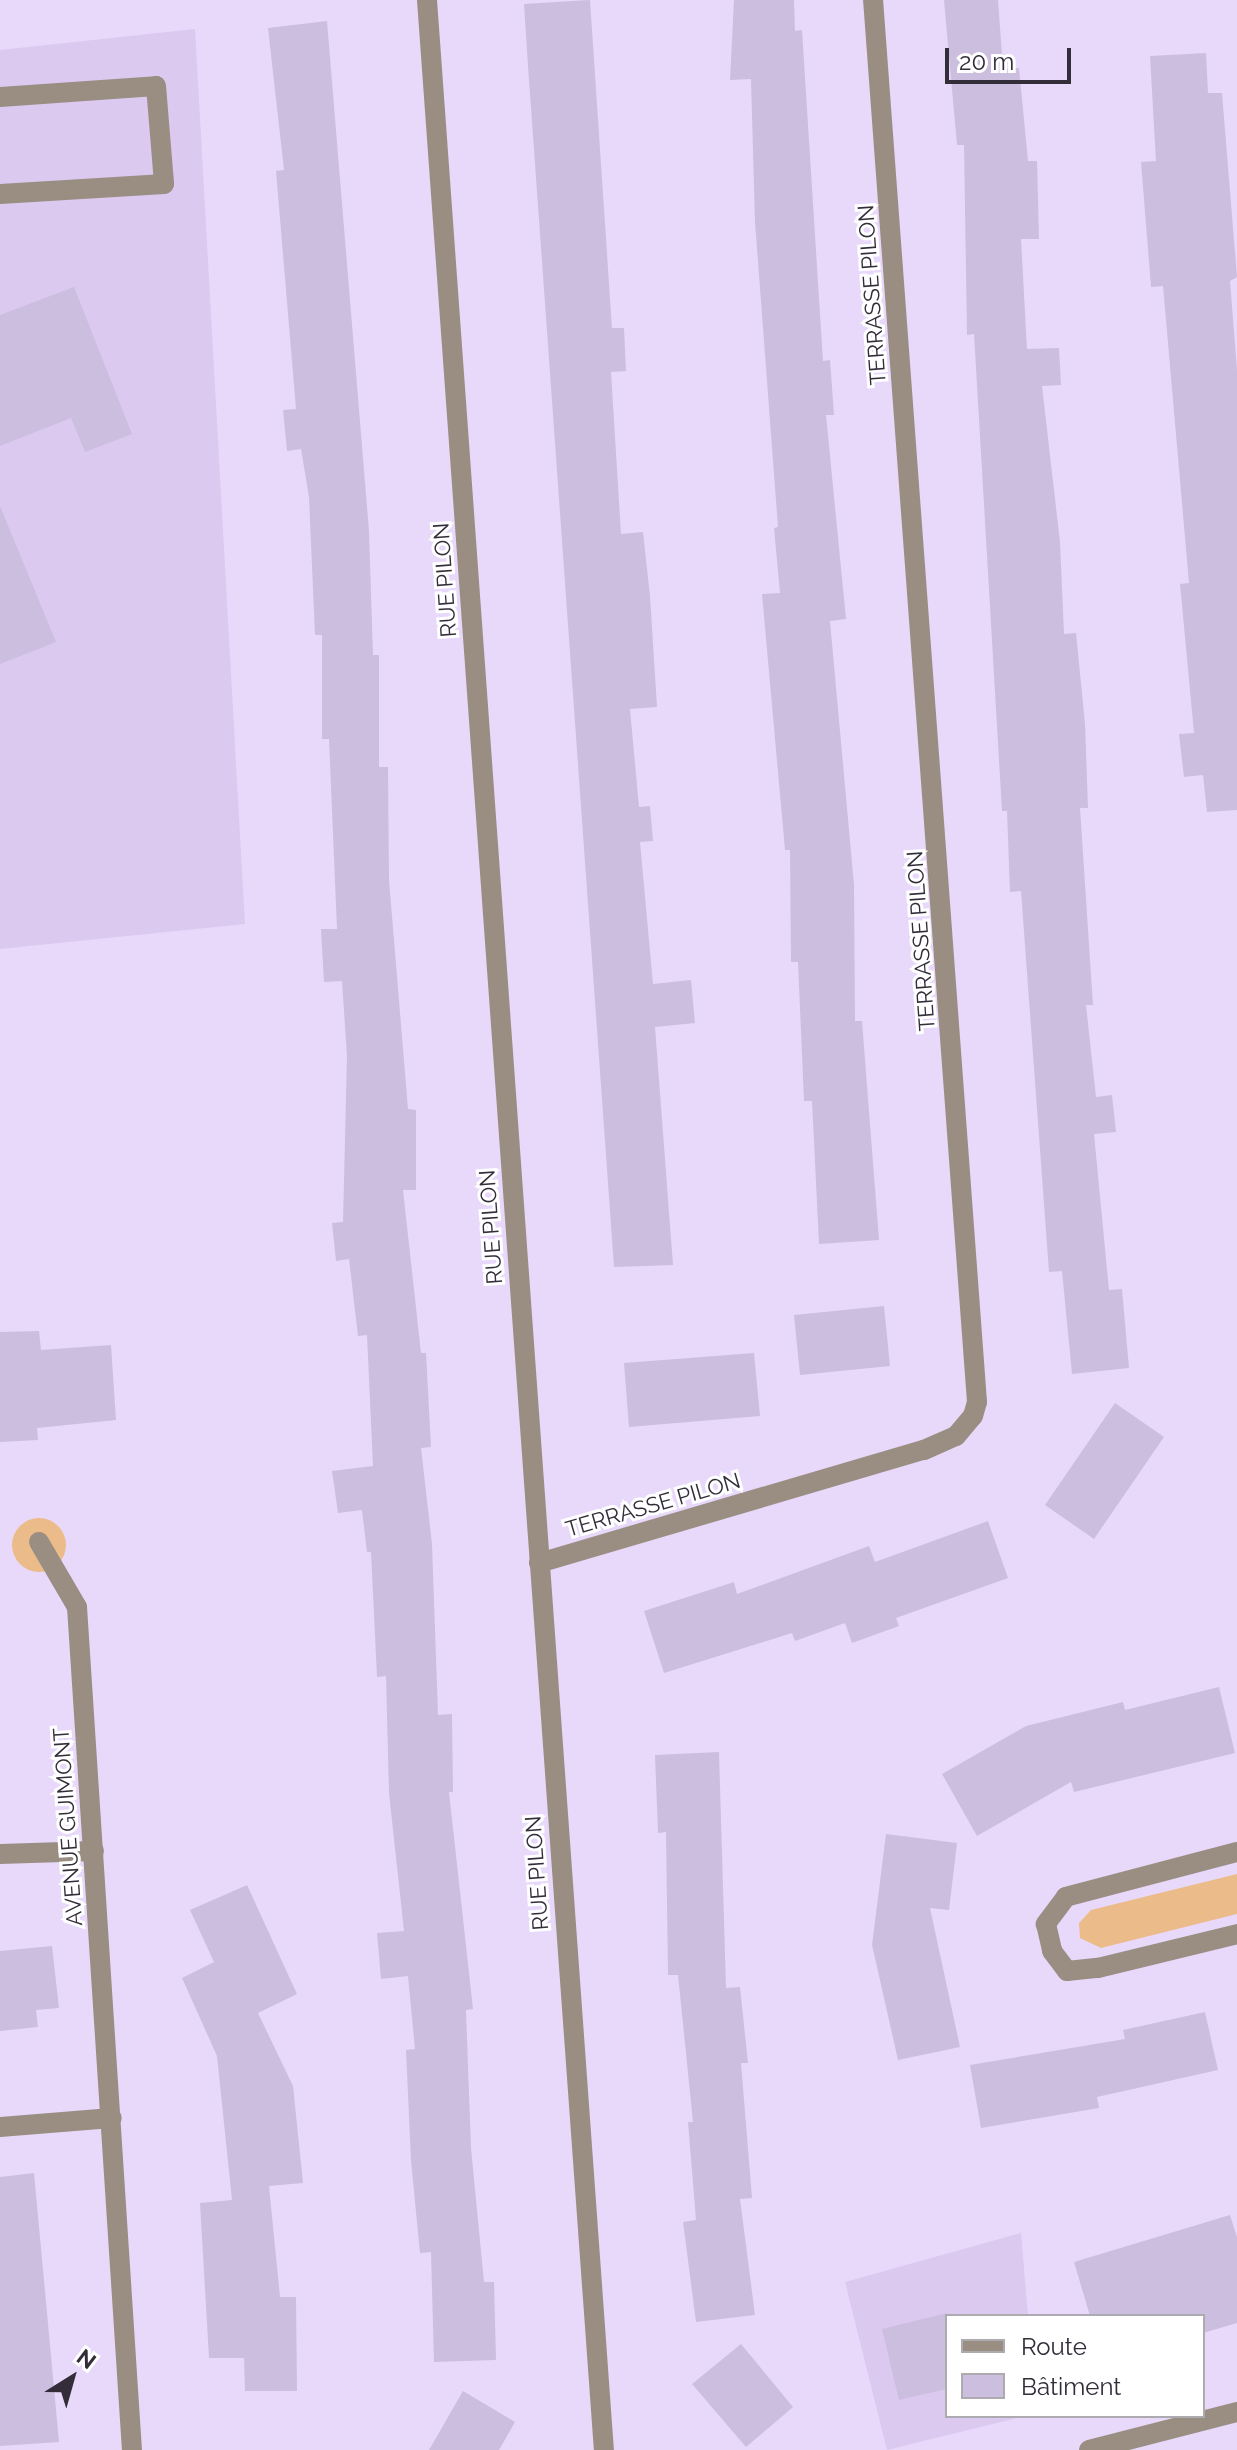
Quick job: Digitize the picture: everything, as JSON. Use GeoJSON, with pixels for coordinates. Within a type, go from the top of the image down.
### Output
{"type":"FeatureCollection","features":[{"type":"Feature","properties":{"kind":"street","name":"RUE PILON"},"geometry":{"type":"LineString","coordinates":[[427,0],[604,2450]]}},
{"type":"Feature","properties":{"kind":"street","name":"TERRASSE PILON"},"geometry":{"type":"LineString","coordinates":[[539,1563],[924,1450],[956,1436],[973,1416],[977,1402],[873,0]]}},
{"type":"Feature","properties":{"kind":"street"},"geometry":{"type":"LineString","coordinates":[[0,97],[156,86],[164,184],[0,194]]}},
{"type":"Feature","properties":{"kind":"street","name":"AVENUE GUIMONT"},"geometry":{"type":"LineString","coordinates":[[39,1542],[77,1607],[132,2450]]}},
{"type":"Feature","properties":{"kind":"street"},"geometry":{"type":"LineString","coordinates":[[0,1854],[94,1851]]}},
{"type":"Feature","properties":{"kind":"street"},"geometry":{"type":"LineString","coordinates":[[1237,1852],[1066,1897],[1046,1924],[1052,1951],[1067,1971],[1098,1968],[1237,1934]]}},
{"type":"Feature","properties":{"kind":"street"},"geometry":{"type":"LineString","coordinates":[[0,2127],[112,2118]]}},
{"type":"Feature","properties":{"kind":"street"},"geometry":{"type":"LineString","coordinates":[[1089,2450],[1154,2442],[1237,2412]]}},
{"type":"Feature","properties":{"kind":"shaded area"},"geometry":{"type":"Polygon","coordinates":[[[195,29],[245,924],[0,949],[0,50],[195,29]]]}},
{"type":"Feature","properties":{"kind":"shaded area"},"geometry":{"type":"Polygon","coordinates":[[[39,1518],[58,1526],[66,1545],[58,1564],[39,1572],[20,1564],[12,1545],[20,1526],[39,1518]]]}},
{"type":"Feature","properties":{"kind":"shaded area"},"geometry":{"type":"Polygon","coordinates":[[[1237,1874],[1237,1914],[1101,1948],[1080,1938],[1079,1923],[1091,1910],[1237,1874]]]}},
{"type":"Feature","properties":{"kind":"shaded area"},"geometry":{"type":"Polygon","coordinates":[[[1021,2233],[1028,2314],[945,2314],[945,2418],[1017,2418],[887,2450],[845,2282],[1021,2233]]]}},
{"type":"Feature","properties":{"kind":"building"},"geometry":{"type":"Polygon","coordinates":[[[590,0],[612,328],[624,328],[626,371],[611,372],[621,534],[643,532],[650,596],[657,707],[630,709],[639,807],[650,806],[653,841],[640,842],[653,984],[691,980],[695,1023],[655,1027],[673,1265],[614,1267],[528,66],[524,4],[590,0]]]}},
{"type":"Feature","properties":{"kind":"building"},"geometry":{"type":"Polygon","coordinates":[[[734,0],[794,0],[795,31],[802,30],[823,361],[830,360],[834,415],[826,415],[846,619],[830,621],[854,885],[855,1021],[862,1021],[879,1240],[819,1244],[812,1101],[804,1101],[798,962],[791,962],[790,850],[785,850],[762,594],[780,593],[774,528],[778,527],[755,222],[751,79],[730,80],[734,0]]]}},
{"type":"Feature","properties":{"kind":"building"},"geometry":{"type":"Polygon","coordinates":[[[944,0],[998,0],[1003,69],[1019,68],[1028,161],[1037,161],[1039,239],[1021,239],[1027,349],[1059,348],[1061,385],[1042,386],[1060,542],[1064,634],[1076,633],[1085,724],[1088,808],[1080,808],[1093,1005],[1086,1005],[1096,1097],[1112,1095],[1116,1132],[1094,1134],[1109,1290],[1122,1289],[1129,1368],[1072,1374],[1062,1271],[1049,1272],[1021,891],[1010,892],[1007,811],[1002,811],[974,334],[967,335],[964,145],[957,145],[944,0]]]}},
{"type":"Feature","properties":{"kind":"building"},"geometry":{"type":"Polygon","coordinates":[[[327,21],[369,531],[373,655],[379,655],[379,767],[388,767],[389,880],[408,1109],[416,1110],[416,1190],[403,1190],[421,1353],[426,1353],[431,1447],[421,1448],[432,1544],[438,1715],[452,1714],[453,1792],[449,1792],[473,2009],[466,2010],[471,2148],[484,2282],[494,2282],[496,2360],[434,2362],[431,2252],[420,2253],[411,2161],[406,2050],[415,2049],[408,1976],[381,1979],[377,1933],[404,1931],[389,1793],[386,1676],[377,1677],[371,1552],[367,1552],[362,1510],[338,1513],[332,1471],[373,1466],[367,1335],[358,1336],[349,1259],[336,1261],[332,1223],[343,1222],[347,1056],[342,981],[324,982],[321,929],[337,929],[329,739],[322,739],[322,635],[315,635],[309,497],[301,449],[287,451],[283,410],[296,409],[276,171],[284,170],[268,28],[327,21]]]}},
{"type":"Feature","properties":{"kind":"building"},"geometry":{"type":"Polygon","coordinates":[[[1206,53],[1208,93],[1222,93],[1237,277],[1230,281],[1237,370],[1237,810],[1207,812],[1203,775],[1184,777],[1179,734],[1194,733],[1180,584],[1189,583],[1163,286],[1151,287],[1141,162],[1156,161],[1150,56],[1206,53]]]}},
{"type":"Feature","properties":{"kind":"building"},"geometry":{"type":"Polygon","coordinates":[[[74,287],[132,434],[85,452],[71,418],[0,446],[0,315],[74,287]]]}},
{"type":"Feature","properties":{"kind":"building"},"geometry":{"type":"Polygon","coordinates":[[[0,506],[56,642],[0,664],[0,506]]]}},
{"type":"Feature","properties":{"kind":"building"},"geometry":{"type":"Polygon","coordinates":[[[884,1306],[890,1366],[800,1375],[794,1315],[884,1306]]]}},
{"type":"Feature","properties":{"kind":"building"},"geometry":{"type":"Polygon","coordinates":[[[39,1331],[41,1350],[111,1345],[116,1420],[37,1428],[38,1440],[0,1442],[0,1332],[39,1331]]]}},
{"type":"Feature","properties":{"kind":"building"},"geometry":{"type":"Polygon","coordinates":[[[754,1353],[760,1416],[629,1427],[624,1363],[754,1353]]]}},
{"type":"Feature","properties":{"kind":"building"},"geometry":{"type":"Polygon","coordinates":[[[1115,1403],[1164,1437],[1094,1539],[1045,1505],[1115,1403]]]}},
{"type":"Feature","properties":{"kind":"building"},"geometry":{"type":"Polygon","coordinates":[[[988,1521],[1008,1578],[896,1618],[899,1626],[852,1643],[845,1623],[795,1641],[792,1633],[664,1673],[644,1611],[734,1582],[737,1594],[869,1546],[875,1562],[988,1521]]]}},
{"type":"Feature","properties":{"kind":"building"},"geometry":{"type":"Polygon","coordinates":[[[1219,1687],[1235,1753],[1074,1792],[1071,1782],[977,1836],[942,1774],[1026,1726],[1123,1702],[1125,1710],[1219,1687]]]}},
{"type":"Feature","properties":{"kind":"building"},"geometry":{"type":"Polygon","coordinates":[[[719,1752],[726,1988],[740,1987],[748,2063],[741,2063],[752,2198],[740,2199],[755,2315],[696,2322],[683,2222],[696,2220],[688,2122],[693,2122],[678,1975],[668,1975],[666,1832],[658,1833],[655,1755],[719,1752]]]}},
{"type":"Feature","properties":{"kind":"building"},"geometry":{"type":"Polygon","coordinates":[[[886,1834],[957,1843],[949,1910],[930,1908],[960,2047],[898,2060],[872,1945],[886,1834]]]}},
{"type":"Feature","properties":{"kind":"building"},"geometry":{"type":"Polygon","coordinates":[[[247,1885],[297,1994],[258,2013],[293,2086],[303,2183],[269,2186],[280,2297],[296,2297],[297,2391],[245,2391],[244,2358],[209,2358],[200,2203],[232,2200],[217,2056],[182,1978],[214,1962],[190,1910],[247,1885]]]}},
{"type":"Feature","properties":{"kind":"building"},"geometry":{"type":"Polygon","coordinates":[[[52,1946],[59,2008],[36,2010],[38,2027],[0,2031],[0,1951],[52,1946]]]}},
{"type":"Feature","properties":{"kind":"building"},"geometry":{"type":"Polygon","coordinates":[[[1205,2012],[1218,2070],[1097,2097],[1099,2108],[981,2128],[970,2065],[1125,2039],[1123,2030],[1205,2012]]]}},
{"type":"Feature","properties":{"kind":"building"},"geometry":{"type":"Polygon","coordinates":[[[34,2173],[59,2442],[0,2446],[0,2177],[34,2173]]]}},
{"type":"Feature","properties":{"kind":"building"},"geometry":{"type":"Polygon","coordinates":[[[1230,2215],[1237,2237],[1237,2323],[1205,2332],[1205,2314],[1089,2314],[1074,2262],[1230,2215]]]}},
{"type":"Feature","properties":{"kind":"building"},"geometry":{"type":"Polygon","coordinates":[[[947,2313],[945,2389],[899,2400],[882,2329],[947,2313]]]}},
{"type":"Feature","properties":{"kind":"building"},"geometry":{"type":"Polygon","coordinates":[[[741,2344],[793,2407],[746,2447],[692,2384],[741,2344]]]}},
{"type":"Feature","properties":{"kind":"building"},"geometry":{"type":"Polygon","coordinates":[[[463,2391],[515,2422],[499,2450],[429,2450],[463,2391]]]}}]}
